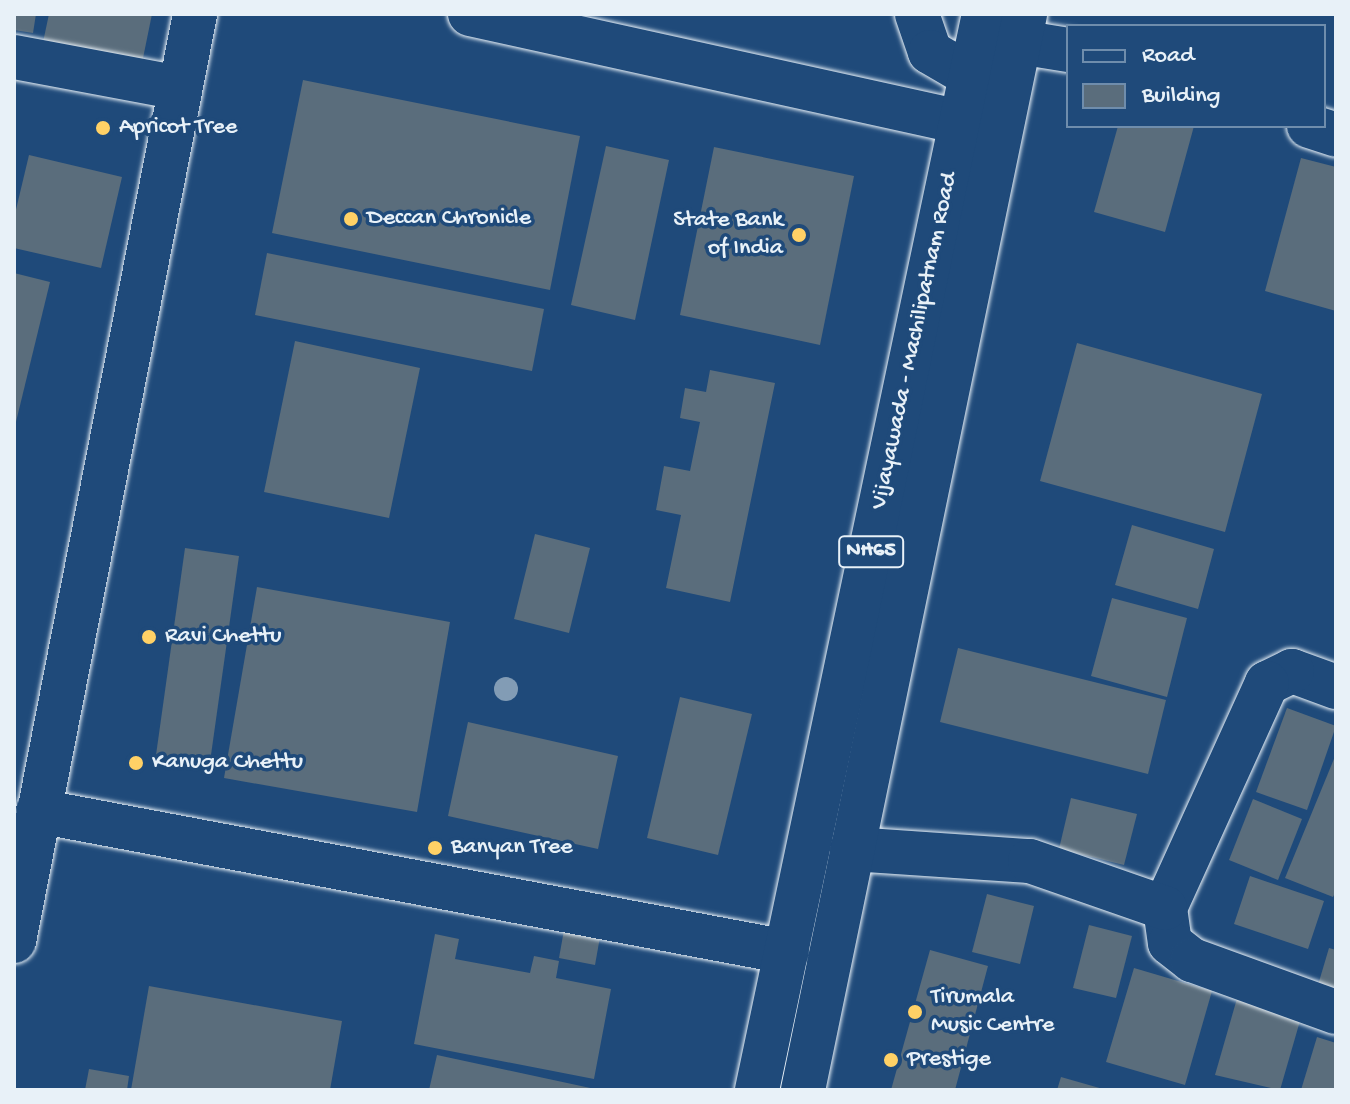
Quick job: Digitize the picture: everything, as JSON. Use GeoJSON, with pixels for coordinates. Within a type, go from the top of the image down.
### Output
{"type":"FeatureCollection","features":[{"type":"Feature","properties":{"kind":"main road"},"geometry":{"type":"LineString","coordinates":[[14,941],[195,14]]}},
{"type":"Feature","properties":{"kind":"main road"},"geometry":{"type":"LineString","coordinates":[[470,14],[961,122]]}},
{"type":"Feature","properties":{"kind":"main road"},"geometry":{"type":"LineString","coordinates":[[917,14],[930,52],[971,76]]}},
{"type":"Feature","properties":{"kind":"main road","name":"Vijayawada - Machilipatnam Road"},"geometry":{"type":"LineString","coordinates":[[803,1090],[852,849],[961,122],[984,14]]}},
{"type":"Feature","properties":{"kind":"main road"},"geometry":{"type":"LineString","coordinates":[[1022,28],[1066,49]]}},
{"type":"Feature","properties":{"kind":"main road","name":"Vijayawada - Machilipatnam Road"},"geometry":{"type":"LineString","coordinates":[[757,1090],[787,952],[1022,28]]}},
{"type":"Feature","properties":{"kind":"main road"},"geometry":{"type":"LineString","coordinates":[[14,57],[180,88]]}},
{"type":"Feature","properties":{"kind":"main road"},"geometry":{"type":"LineString","coordinates":[[1315,128],[1336,135]]}},
{"type":"Feature","properties":{"kind":"main road"},"geometry":{"type":"LineString","coordinates":[[1336,687],[1292,671],[1267,683],[1165,908],[1170,943],[1192,960],[1336,1012]]}},
{"type":"Feature","properties":{"kind":"main road"},"geometry":{"type":"LineString","coordinates":[[38,811],[787,952]]}},
{"type":"Feature","properties":{"kind":"main road"},"geometry":{"type":"LineString","coordinates":[[852,849],[1030,861],[1165,908]]}},
{"type":"Feature","properties":{"kind":"building"},"geometry":{"type":"Polygon","coordinates":[[[14,14],[36,14],[33,33],[14,30],[14,14]]]}},
{"type":"Feature","properties":{"kind":"building"},"geometry":{"type":"Polygon","coordinates":[[[49,14],[152,14],[141,68],[42,47],[49,14]]]}},
{"type":"Feature","properties":{"kind":"building"},"geometry":{"type":"Polygon","coordinates":[[[303,80],[580,136],[550,290],[272,233],[303,80]]]}},
{"type":"Feature","properties":{"kind":"building"},"geometry":{"type":"Polygon","coordinates":[[[1117,128],[1193,128],[1165,232],[1094,212],[1117,128]]]}},
{"type":"Feature","properties":{"kind":"building"},"geometry":{"type":"Polygon","coordinates":[[[606,146],[669,160],[635,320],[571,305],[606,146]]]}},
{"type":"Feature","properties":{"kind":"building"},"geometry":{"type":"Polygon","coordinates":[[[714,147],[854,176],[820,345],[680,315],[714,147]]]}},
{"type":"Feature","properties":{"kind":"building"},"geometry":{"type":"Polygon","coordinates":[[[29,155],[122,177],[101,268],[14,248],[14,218],[29,155]]]}},
{"type":"Feature","properties":{"kind":"building"},"geometry":{"type":"Polygon","coordinates":[[[1301,158],[1336,167],[1336,311],[1265,291],[1301,158]]]}},
{"type":"Feature","properties":{"kind":"building"},"geometry":{"type":"Polygon","coordinates":[[[267,253],[544,309],[532,371],[255,315],[267,253]]]}},
{"type":"Feature","properties":{"kind":"building"},"geometry":{"type":"Polygon","coordinates":[[[14,273],[50,282],[15,426],[14,426],[14,273]]]}},
{"type":"Feature","properties":{"kind":"building"},"geometry":{"type":"Polygon","coordinates":[[[295,341],[420,368],[389,518],[264,492],[295,341]]]}},
{"type":"Feature","properties":{"kind":"building"},"geometry":{"type":"Polygon","coordinates":[[[1077,343],[1262,394],[1225,532],[1040,481],[1077,343]]]}},
{"type":"Feature","properties":{"kind":"building"},"geometry":{"type":"Polygon","coordinates":[[[710,370],[775,383],[730,602],[666,588],[681,515],[656,510],[664,466],[690,471],[700,422],[680,418],[685,388],[706,392],[710,370]]]}},
{"type":"Feature","properties":{"kind":"building"},"geometry":{"type":"Polygon","coordinates":[[[1132,525],[1214,549],[1198,609],[1115,585],[1132,525]]]}},
{"type":"Feature","properties":{"kind":"building"},"geometry":{"type":"Polygon","coordinates":[[[535,534],[590,548],[569,633],[514,619],[535,534]]]}},
{"type":"Feature","properties":{"kind":"building"},"geometry":{"type":"Polygon","coordinates":[[[185,548],[239,556],[210,762],[156,755],[185,548]]]}},
{"type":"Feature","properties":{"kind":"building"},"geometry":{"type":"Polygon","coordinates":[[[257,587],[450,622],[417,812],[224,778],[257,587]]]}},
{"type":"Feature","properties":{"kind":"building"},"geometry":{"type":"Polygon","coordinates":[[[1112,598],[1187,618],[1167,697],[1091,676],[1112,598]]]}},
{"type":"Feature","properties":{"kind":"building"},"geometry":{"type":"Polygon","coordinates":[[[958,648],[1166,700],[1148,774],[940,722],[958,648]]]}},
{"type":"Feature","properties":{"kind":"building"},"geometry":{"type":"Polygon","coordinates":[[[680,697],[752,714],[718,855],[647,838],[680,697]]]}},
{"type":"Feature","properties":{"kind":"building"},"geometry":{"type":"Polygon","coordinates":[[[1287,708],[1336,726],[1307,810],[1256,792],[1287,708]]]}},
{"type":"Feature","properties":{"kind":"building"},"geometry":{"type":"Polygon","coordinates":[[[468,722],[618,756],[598,849],[448,816],[468,722]]]}},
{"type":"Feature","properties":{"kind":"building"},"geometry":{"type":"Polygon","coordinates":[[[1336,754],[1336,891],[1333,897],[1285,878],[1336,754]]]}},
{"type":"Feature","properties":{"kind":"building"},"geometry":{"type":"Polygon","coordinates":[[[1071,798],[1137,814],[1124,865],[1059,849],[1071,798]]]}},
{"type":"Feature","properties":{"kind":"building"},"geometry":{"type":"Polygon","coordinates":[[[1253,799],[1302,819],[1278,880],[1229,860],[1253,799]]]}},
{"type":"Feature","properties":{"kind":"building"},"geometry":{"type":"Polygon","coordinates":[[[1250,876],[1324,901],[1308,949],[1234,924],[1250,876]]]}},
{"type":"Feature","properties":{"kind":"building"},"geometry":{"type":"Polygon","coordinates":[[[987,894],[1034,906],[1020,964],[972,952],[987,894]]]}},
{"type":"Feature","properties":{"kind":"building"},"geometry":{"type":"Polygon","coordinates":[[[1089,925],[1132,936],[1116,998],[1073,988],[1089,925]]]}},
{"type":"Feature","properties":{"kind":"building"},"geometry":{"type":"Polygon","coordinates":[[[564,930],[600,937],[595,965],[559,958],[564,930]]]}},
{"type":"Feature","properties":{"kind":"building"},"geometry":{"type":"Polygon","coordinates":[[[435,934],[459,939],[455,959],[530,973],[534,956],[559,961],[556,978],[611,989],[594,1079],[414,1044],[435,934]]]}},
{"type":"Feature","properties":{"kind":"building"},"geometry":{"type":"Polygon","coordinates":[[[1329,948],[1336,950],[1336,990],[1318,985],[1329,948]]]}},
{"type":"Feature","properties":{"kind":"building"},"geometry":{"type":"Polygon","coordinates":[[[930,950],[988,966],[955,1090],[891,1090],[930,950]]]}},
{"type":"Feature","properties":{"kind":"building"},"geometry":{"type":"Polygon","coordinates":[[[1134,968],[1212,991],[1185,1085],[1106,1062],[1134,968]]]}},
{"type":"Feature","properties":{"kind":"building"},"geometry":{"type":"Polygon","coordinates":[[[149,986],[342,1021],[330,1090],[131,1090],[149,986]]]}},
{"type":"Feature","properties":{"kind":"building"},"geometry":{"type":"Polygon","coordinates":[[[1238,995],[1302,1014],[1280,1090],[1215,1075],[1238,995]]]}},
{"type":"Feature","properties":{"kind":"building"},"geometry":{"type":"Polygon","coordinates":[[[1317,1037],[1336,1043],[1336,1090],[1301,1090],[1317,1037]]]}},
{"type":"Feature","properties":{"kind":"building"},"geometry":{"type":"Polygon","coordinates":[[[437,1055],[595,1089],[595,1090],[429,1090],[437,1055]]]}},
{"type":"Feature","properties":{"kind":"building"},"geometry":{"type":"Polygon","coordinates":[[[89,1069],[129,1076],[127,1090],[85,1090],[89,1069]]]}},
{"type":"Feature","properties":{"kind":"building"},"geometry":{"type":"Polygon","coordinates":[[[1061,1077],[1103,1089],[1103,1090],[1057,1090],[1061,1077]]]}},
{"type":"Feature","properties":{"kind":"place","name":"Apricot Tree"},"geometry":{"type":"Point","coordinates":[103,128]}},
{"type":"Feature","properties":{"kind":"place","name":"Deccan Chronicle"},"geometry":{"type":"Point","coordinates":[351,219]}},
{"type":"Feature","properties":{"kind":"place","name":"State Bank of India"},"geometry":{"type":"Point","coordinates":[799,235]}},
{"type":"Feature","properties":{"kind":"place","name":"Ravi Chettu"},"geometry":{"type":"Point","coordinates":[149,637]}},
{"type":"Feature","properties":{"kind":"place","name":"Kanuga Chettu"},"geometry":{"type":"Point","coordinates":[136,763]}},
{"type":"Feature","properties":{"kind":"place","name":"Banyan Tree"},"geometry":{"type":"Point","coordinates":[435,848]}},
{"type":"Feature","properties":{"kind":"place","name":"Tirumala Music Centre"},"geometry":{"type":"Point","coordinates":[915,1012]}},
{"type":"Feature","properties":{"kind":"place","name":"Prestige"},"geometry":{"type":"Point","coordinates":[891,1060]}}]}
